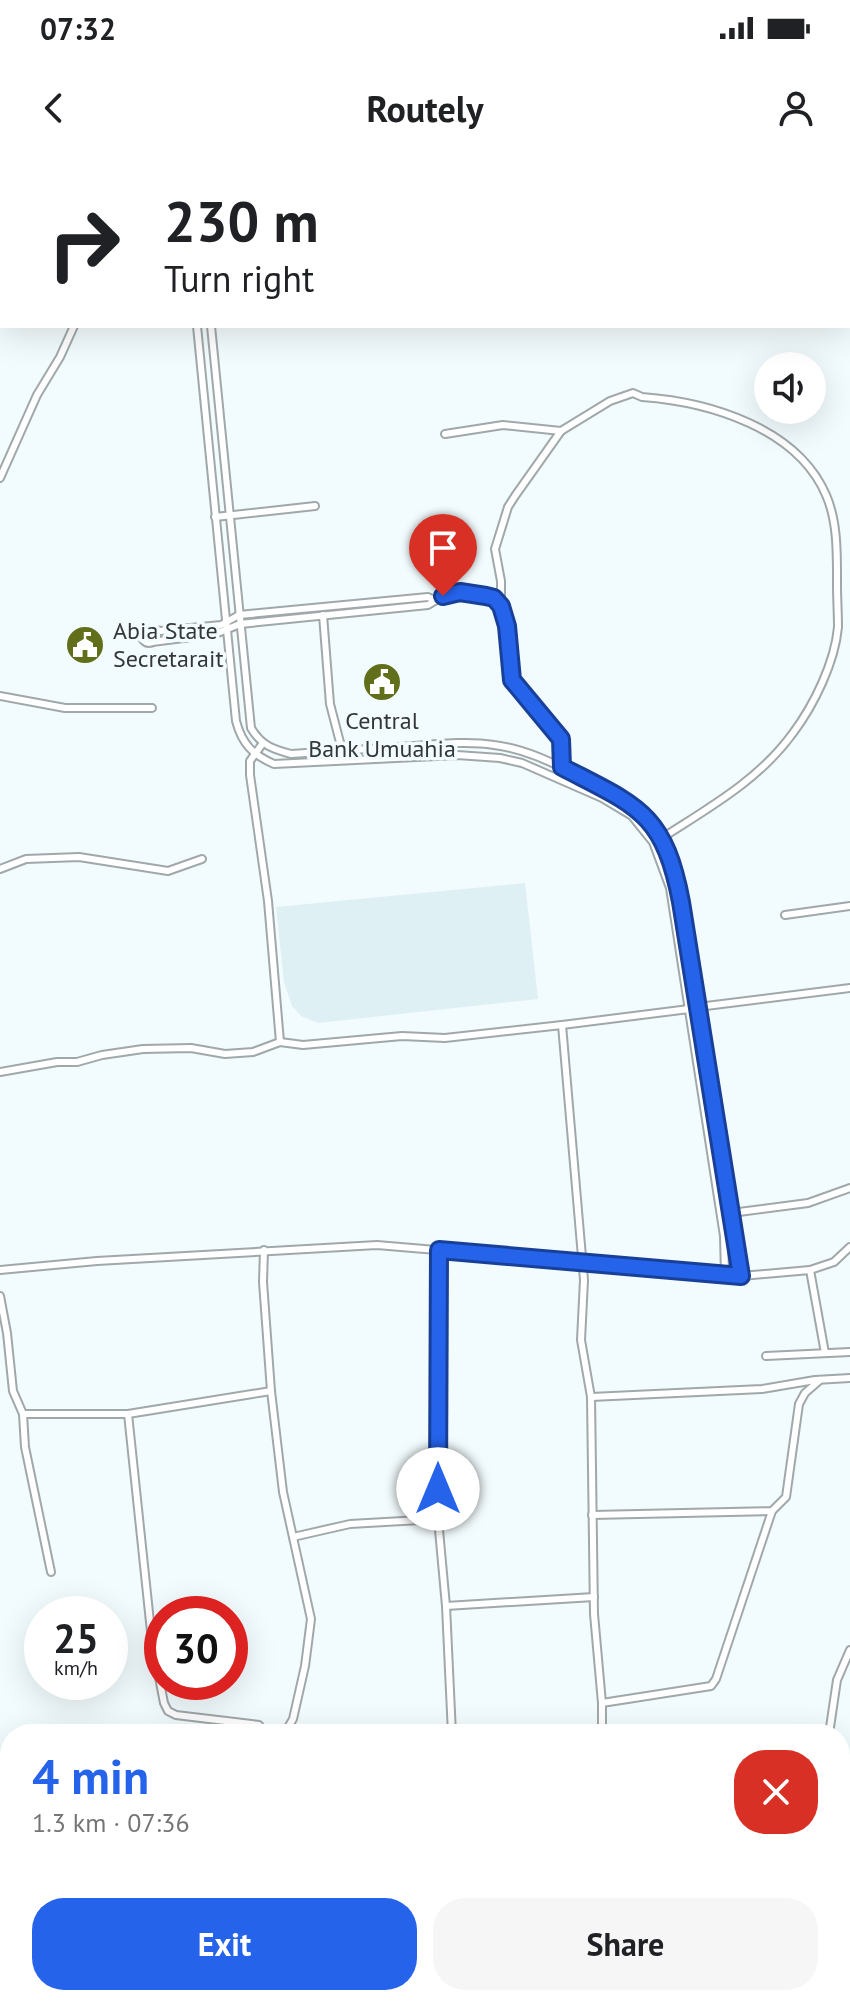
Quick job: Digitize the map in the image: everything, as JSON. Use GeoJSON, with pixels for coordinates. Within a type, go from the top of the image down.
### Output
{"type":"FeatureCollection","features":[{"type":"Feature","properties":{"kind":"street"},"geometry":{"type":"LineString","coordinates":[[0,478],[37,395],[73,328]]}},
{"type":"Feature","properties":{"kind":"street"},"geometry":{"type":"LineString","coordinates":[[197,328],[226,631],[240,737],[255,754],[274,764],[476,755],[511,760],[549,773],[617,805],[645,831],[665,872],[677,933],[724,1236],[725,1275]]}},
{"type":"Feature","properties":{"kind":"street"},"geometry":{"type":"LineString","coordinates":[[211,328],[251,728],[272,749],[291,754],[458,743],[519,750],[562,767],[640,810],[662,838],[676,873],[741,1276]]}},
{"type":"Feature","properties":{"kind":"street"},"geometry":{"type":"LineString","coordinates":[[562,767],[561,739],[512,680],[495,549],[508,507],[561,431],[624,395],[636,393],[693,404],[740,417],[760,427],[801,459],[817,477],[828,498],[837,557],[838,630],[813,703],[770,761],[743,786],[662,838]]}},
{"type":"Feature","properties":{"kind":"street"},"geometry":{"type":"LineString","coordinates":[[445,434],[503,425],[561,431]]}},
{"type":"Feature","properties":{"kind":"street"},"geometry":{"type":"LineString","coordinates":[[215,517],[315,506]]}},
{"type":"Feature","properties":{"kind":"street"},"geometry":{"type":"LineString","coordinates":[[436,600],[428,597],[239,615],[221,625],[160,631],[151,629],[145,630],[142,636],[145,642],[152,642],[226,631],[240,624],[428,605],[460,592],[494,598],[501,606]]}},
{"type":"Feature","properties":{"kind":"street"},"geometry":{"type":"LineString","coordinates":[[322,607],[330,704],[342,750]]}},
{"type":"Feature","properties":{"kind":"street"},"geometry":{"type":"LineString","coordinates":[[151,629],[156,636],[152,642]]}},
{"type":"Feature","properties":{"kind":"street"},"geometry":{"type":"LineString","coordinates":[[0,696],[65,708],[152,708]]}},
{"type":"Feature","properties":{"kind":"street"},"geometry":{"type":"LineString","coordinates":[[263,743],[250,761],[250,775],[267,888],[280,1042]]}},
{"type":"Feature","properties":{"kind":"street"},"geometry":{"type":"LineString","coordinates":[[0,869],[26,859],[79,857],[168,871],[202,859]]}},
{"type":"Feature","properties":{"kind":"street"},"geometry":{"type":"LineString","coordinates":[[785,915],[850,906]]}},
{"type":"Feature","properties":{"kind":"street"},"geometry":{"type":"LineString","coordinates":[[677,933],[686,931]]}},
{"type":"Feature","properties":{"kind":"street"},"geometry":{"type":"LineString","coordinates":[[698,1007],[850,988]]}},
{"type":"Feature","properties":{"kind":"street"},"geometry":{"type":"LineString","coordinates":[[0,1072],[143,1049],[191,1048],[225,1054],[253,1052],[280,1042],[303,1045],[402,1036],[445,1038],[689,1009]]}},
{"type":"Feature","properties":{"kind":"street"},"geometry":{"type":"LineString","coordinates":[[562,1025],[583,1261],[581,1340],[591,1397],[594,1597],[602,1724]]}},
{"type":"Feature","properties":{"kind":"street"},"geometry":{"type":"LineString","coordinates":[[710,1142],[720,1140]]}},
{"type":"Feature","properties":{"kind":"street"},"geometry":{"type":"LineString","coordinates":[[731,1213],[808,1203],[850,1188]]}},
{"type":"Feature","properties":{"kind":"street"},"geometry":{"type":"LineString","coordinates":[[0,1270],[264,1250],[377,1245],[741,1276],[810,1270],[834,1262],[850,1247]]}},
{"type":"Feature","properties":{"kind":"street"},"geometry":{"type":"LineString","coordinates":[[264,1250],[263,1282],[271,1391],[283,1492],[311,1619],[305,1666],[290,1724]]}},
{"type":"Feature","properties":{"kind":"street"},"geometry":{"type":"LineString","coordinates":[[439,1250],[438,1519],[452,1724]]}},
{"type":"Feature","properties":{"kind":"street"},"geometry":{"type":"LineString","coordinates":[[810,1270],[825,1353]]}},
{"type":"Feature","properties":{"kind":"street"},"geometry":{"type":"LineString","coordinates":[[0,1296],[13,1391],[23,1414],[25,1447],[51,1572]]}},
{"type":"Feature","properties":{"kind":"street"},"geometry":{"type":"LineString","coordinates":[[766,1356],[850,1352]]}},
{"type":"Feature","properties":{"kind":"street"},"geometry":{"type":"LineString","coordinates":[[591,1397],[762,1389],[850,1378]]}},
{"type":"Feature","properties":{"kind":"street"},"geometry":{"type":"LineString","coordinates":[[602,1703],[711,1686],[716,1679],[772,1511],[786,1497],[799,1404],[805,1393],[820,1380]]}},
{"type":"Feature","properties":{"kind":"street"},"geometry":{"type":"LineString","coordinates":[[23,1414],[128,1414],[271,1391]]}},
{"type":"Feature","properties":{"kind":"street"},"geometry":{"type":"LineString","coordinates":[[128,1414],[152,1641],[164,1703],[168,1711],[176,1715],[251,1724]]}},
{"type":"Feature","properties":{"kind":"street"},"geometry":{"type":"LineString","coordinates":[[592,1515],[772,1511]]}},
{"type":"Feature","properties":{"kind":"street"},"geometry":{"type":"LineString","coordinates":[[293,1537],[350,1524],[438,1519]]}},
{"type":"Feature","properties":{"kind":"street"},"geometry":{"type":"LineString","coordinates":[[446,1606],[594,1597]]}},
{"type":"Feature","properties":{"kind":"street"},"geometry":{"type":"LineString","coordinates":[[830,1724],[837,1680],[850,1650]]}},
{"type":"Feature","properties":{"kind":"shaded area"},"geometry":{"type":"Polygon","coordinates":[[[525,883],[538,999],[318,1023],[301,1016],[292,1006],[284,982],[276,907],[525,883]]]}},
{"type":"Feature","properties":{"kind":"place","name":"Abia State Secretarait"},"geometry":{"type":"Point","coordinates":[85,645]}},
{"type":"Feature","properties":{"kind":"place","name":"Central Bank Umuahia"},"geometry":{"type":"Point","coordinates":[382,682]}},
{"type":"Feature","properties":{"kind":"route"},"geometry":{"type":"LineString","coordinates":[[438,1489],[439,1250],[741,1276],[676,873],[662,838],[640,810],[562,767],[561,739],[512,680],[507,626],[501,606],[494,598],[460,592],[443,596]]}}]}
